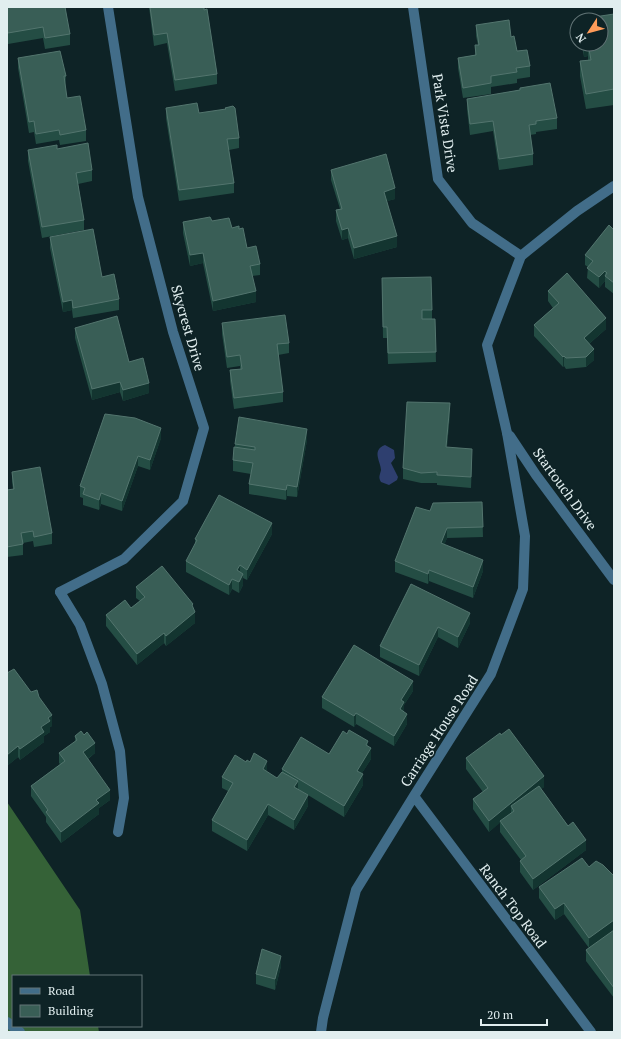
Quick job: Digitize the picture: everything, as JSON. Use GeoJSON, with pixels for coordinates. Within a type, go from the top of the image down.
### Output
{"type":"FeatureCollection","features":[{"type":"Feature","properties":{"kind":"street","name":"Skycrest Drive"},"geometry":{"type":"LineString","coordinates":[[108,7],[138,196],[172,332],[204,428],[182,501],[124,559],[60,592],[80,625],[102,684],[120,751],[124,798],[118,832]]}},
{"type":"Feature","properties":{"kind":"street","name":"Park Vista Drive"},"geometry":{"type":"LineString","coordinates":[[413,7],[438,179],[472,223],[521,256]]}},
{"type":"Feature","properties":{"kind":"street"},"geometry":{"type":"LineString","coordinates":[[521,256],[576,211],[614,186]]}},
{"type":"Feature","properties":{"kind":"street","name":"Carriage House Road"},"geometry":{"type":"LineString","coordinates":[[321,1032],[323,1018],[356,890],[492,674],[523,589],[525,536],[508,433],[488,345],[521,256]]}},
{"type":"Feature","properties":{"kind":"street","name":"Startouch Drive"},"geometry":{"type":"LineString","coordinates":[[508,433],[536,475],[614,580]]}},
{"type":"Feature","properties":{"kind":"street","name":"Ranch Top Road"},"geometry":{"type":"LineString","coordinates":[[414,796],[591,1032]]}},
{"type":"Feature","properties":{"kind":"green space"},"geometry":{"type":"Polygon","coordinates":[[[7,802],[80,910],[90,975],[12,975],[12,1027],[98,1027],[99,1032],[7,1032],[7,802]]]}},
{"type":"Feature","properties":{"kind":"water"},"geometry":{"type":"Polygon","coordinates":[[[385,445],[394,450],[395,458],[391,463],[398,477],[397,480],[389,485],[381,482],[379,477],[381,467],[378,450],[385,445]]]}},
{"type":"Feature","properties":{"kind":"building"},"geometry":{"type":"Polygon","coordinates":[[[7,7],[65,7],[70,34],[45,38],[43,27],[8,33],[7,7]]]}},
{"type":"Feature","properties":{"kind":"building"},"geometry":{"type":"Polygon","coordinates":[[[150,7],[204,7],[204,10],[207,9],[217,74],[175,80],[167,33],[154,35],[150,7]]]}},
{"type":"Feature","properties":{"kind":"building"},"geometry":{"type":"Polygon","coordinates":[[[614,14],[614,89],[586,94],[580,61],[591,60],[590,52],[609,52],[609,15],[614,14]]]}},
{"type":"Feature","properties":{"kind":"building"},"geometry":{"type":"Polygon","coordinates":[[[509,20],[511,37],[514,36],[517,51],[527,50],[530,66],[516,68],[517,72],[491,76],[491,83],[463,88],[458,58],[476,55],[475,45],[479,45],[476,25],[509,20]]]}},
{"type":"Feature","properties":{"kind":"building"},"geometry":{"type":"Polygon","coordinates":[[[60,51],[66,76],[64,76],[67,98],[80,96],[86,130],[60,135],[59,130],[36,134],[34,121],[29,122],[18,58],[60,51]]]}},
{"type":"Feature","properties":{"kind":"building"},"geometry":{"type":"Polygon","coordinates":[[[550,83],[557,118],[536,121],[536,124],[529,125],[533,154],[499,159],[493,121],[470,124],[467,99],[550,83]]]}},
{"type":"Feature","properties":{"kind":"building"},"geometry":{"type":"Polygon","coordinates":[[[197,103],[199,113],[226,109],[225,108],[233,106],[235,108],[239,138],[227,139],[234,183],[179,190],[166,108],[197,103]]]}},
{"type":"Feature","properties":{"kind":"building"},"geometry":{"type":"Polygon","coordinates":[[[88,143],[92,170],[76,173],[84,220],[42,227],[28,150],[57,145],[57,149],[88,143]]]}},
{"type":"Feature","properties":{"kind":"building"},"geometry":{"type":"Polygon","coordinates":[[[386,154],[395,188],[384,192],[397,236],[354,248],[348,228],[342,230],[336,210],[342,209],[331,170],[386,154]]]}},
{"type":"Feature","properties":{"kind":"building"},"geometry":{"type":"Polygon","coordinates":[[[210,217],[212,221],[229,218],[232,228],[239,226],[239,229],[243,228],[247,248],[256,246],[260,264],[250,266],[256,291],[213,301],[203,253],[190,255],[183,222],[210,217]]]}},
{"type":"Feature","properties":{"kind":"building"},"geometry":{"type":"Polygon","coordinates":[[[609,225],[614,230],[614,283],[605,276],[607,273],[605,271],[599,277],[587,268],[593,261],[585,255],[609,225]]]}},
{"type":"Feature","properties":{"kind":"building"},"geometry":{"type":"Polygon","coordinates":[[[93,229],[102,277],[114,274],[119,299],[73,308],[72,300],[63,302],[50,237],[93,229]]]}},
{"type":"Feature","properties":{"kind":"building"},"geometry":{"type":"Polygon","coordinates":[[[567,273],[606,318],[584,338],[594,349],[586,357],[563,357],[534,325],[559,303],[548,291],[567,273]]]}},
{"type":"Feature","properties":{"kind":"building"},"geometry":{"type":"Polygon","coordinates":[[[431,277],[432,310],[422,310],[422,319],[435,319],[436,352],[388,353],[387,327],[383,327],[382,278],[431,277]]]}},
{"type":"Feature","properties":{"kind":"building"},"geometry":{"type":"Polygon","coordinates":[[[285,315],[289,343],[277,344],[283,392],[234,398],[230,370],[242,369],[240,355],[227,357],[222,323],[285,315]]]}},
{"type":"Feature","properties":{"kind":"building"},"geometry":{"type":"Polygon","coordinates":[[[117,316],[129,362],[143,358],[149,383],[123,390],[120,382],[92,389],[75,328],[117,316]]]}},
{"type":"Feature","properties":{"kind":"building"},"geometry":{"type":"Polygon","coordinates":[[[407,402],[450,403],[446,447],[472,449],[471,477],[437,475],[437,472],[421,473],[403,468],[407,402]]]}},
{"type":"Feature","properties":{"kind":"building"},"geometry":{"type":"Polygon","coordinates":[[[105,414],[135,418],[161,428],[150,460],[138,456],[122,501],[101,493],[99,500],[83,494],[85,488],[80,486],[105,414]]]}},
{"type":"Feature","properties":{"kind":"building"},"geometry":{"type":"Polygon","coordinates":[[[239,417],[307,429],[297,487],[287,485],[286,490],[249,484],[253,463],[233,460],[234,447],[255,450],[255,447],[235,444],[239,417]]]}},
{"type":"Feature","properties":{"kind":"building"},"geometry":{"type":"Polygon","coordinates":[[[40,467],[52,533],[34,537],[33,531],[21,533],[23,544],[7,547],[7,490],[14,489],[12,472],[40,467]]]}},
{"type":"Feature","properties":{"kind":"building"},"geometry":{"type":"Polygon","coordinates":[[[219,495],[272,523],[247,570],[240,565],[237,570],[243,574],[239,582],[232,579],[229,585],[186,561],[197,540],[195,539],[219,495]]]}},
{"type":"Feature","properties":{"kind":"building"},"geometry":{"type":"Polygon","coordinates":[[[482,502],[483,527],[447,528],[441,543],[483,560],[473,587],[429,570],[428,574],[395,561],[416,507],[430,511],[433,503],[482,502]]]}},
{"type":"Feature","properties":{"kind":"building"},"geometry":{"type":"Polygon","coordinates":[[[162,566],[193,604],[192,605],[195,612],[166,636],[164,633],[137,654],[106,615],[125,600],[131,608],[145,597],[136,587],[162,566]]]}},
{"type":"Feature","properties":{"kind":"building"},"geometry":{"type":"Polygon","coordinates":[[[411,584],[470,613],[458,637],[438,627],[419,665],[380,646],[411,584]]]}},
{"type":"Feature","properties":{"kind":"building"},"geometry":{"type":"Polygon","coordinates":[[[354,645],[413,681],[401,700],[404,702],[400,709],[407,714],[394,736],[356,713],[354,716],[322,697],[354,645]]]}},
{"type":"Feature","properties":{"kind":"building"},"geometry":{"type":"Polygon","coordinates":[[[14,669],[31,692],[37,690],[39,697],[52,715],[48,718],[50,721],[41,727],[44,732],[20,749],[18,746],[7,755],[7,673],[14,669]]]}},
{"type":"Feature","properties":{"kind":"building"},"geometry":{"type":"Polygon","coordinates":[[[509,729],[544,776],[489,821],[473,799],[488,788],[466,758],[500,733],[501,735],[509,729]]]}},
{"type":"Feature","properties":{"kind":"building"},"geometry":{"type":"Polygon","coordinates":[[[349,730],[368,741],[366,745],[371,748],[357,771],[363,774],[344,806],[282,769],[301,737],[329,754],[343,731],[347,734],[349,730]]]}},
{"type":"Feature","properties":{"kind":"building"},"geometry":{"type":"Polygon","coordinates":[[[81,731],[84,735],[87,732],[95,743],[83,752],[110,790],[96,800],[99,803],[61,832],[46,812],[48,810],[31,786],[65,761],[59,753],[77,740],[75,736],[81,731]]]}},
{"type":"Feature","properties":{"kind":"building"},"geometry":{"type":"Polygon","coordinates":[[[254,753],[267,761],[263,769],[277,778],[282,772],[298,781],[294,787],[308,795],[294,820],[268,804],[247,840],[212,820],[233,783],[222,777],[235,755],[246,762],[247,760],[250,762],[254,753]]]}},
{"type":"Feature","properties":{"kind":"building"},"geometry":{"type":"Polygon","coordinates":[[[539,786],[568,826],[573,822],[586,840],[533,879],[520,861],[526,856],[500,821],[514,811],[511,806],[539,786]]]}},
{"type":"Feature","properties":{"kind":"building"},"geometry":{"type":"Polygon","coordinates":[[[582,858],[589,867],[596,861],[603,865],[614,876],[614,920],[589,938],[564,903],[555,909],[539,887],[582,858]]]}},
{"type":"Feature","properties":{"kind":"building"},"geometry":{"type":"Polygon","coordinates":[[[614,930],[614,988],[586,950],[614,930]]]}},
{"type":"Feature","properties":{"kind":"building"},"geometry":{"type":"Polygon","coordinates":[[[262,949],[281,956],[275,979],[256,974],[262,949]]]}}]}
